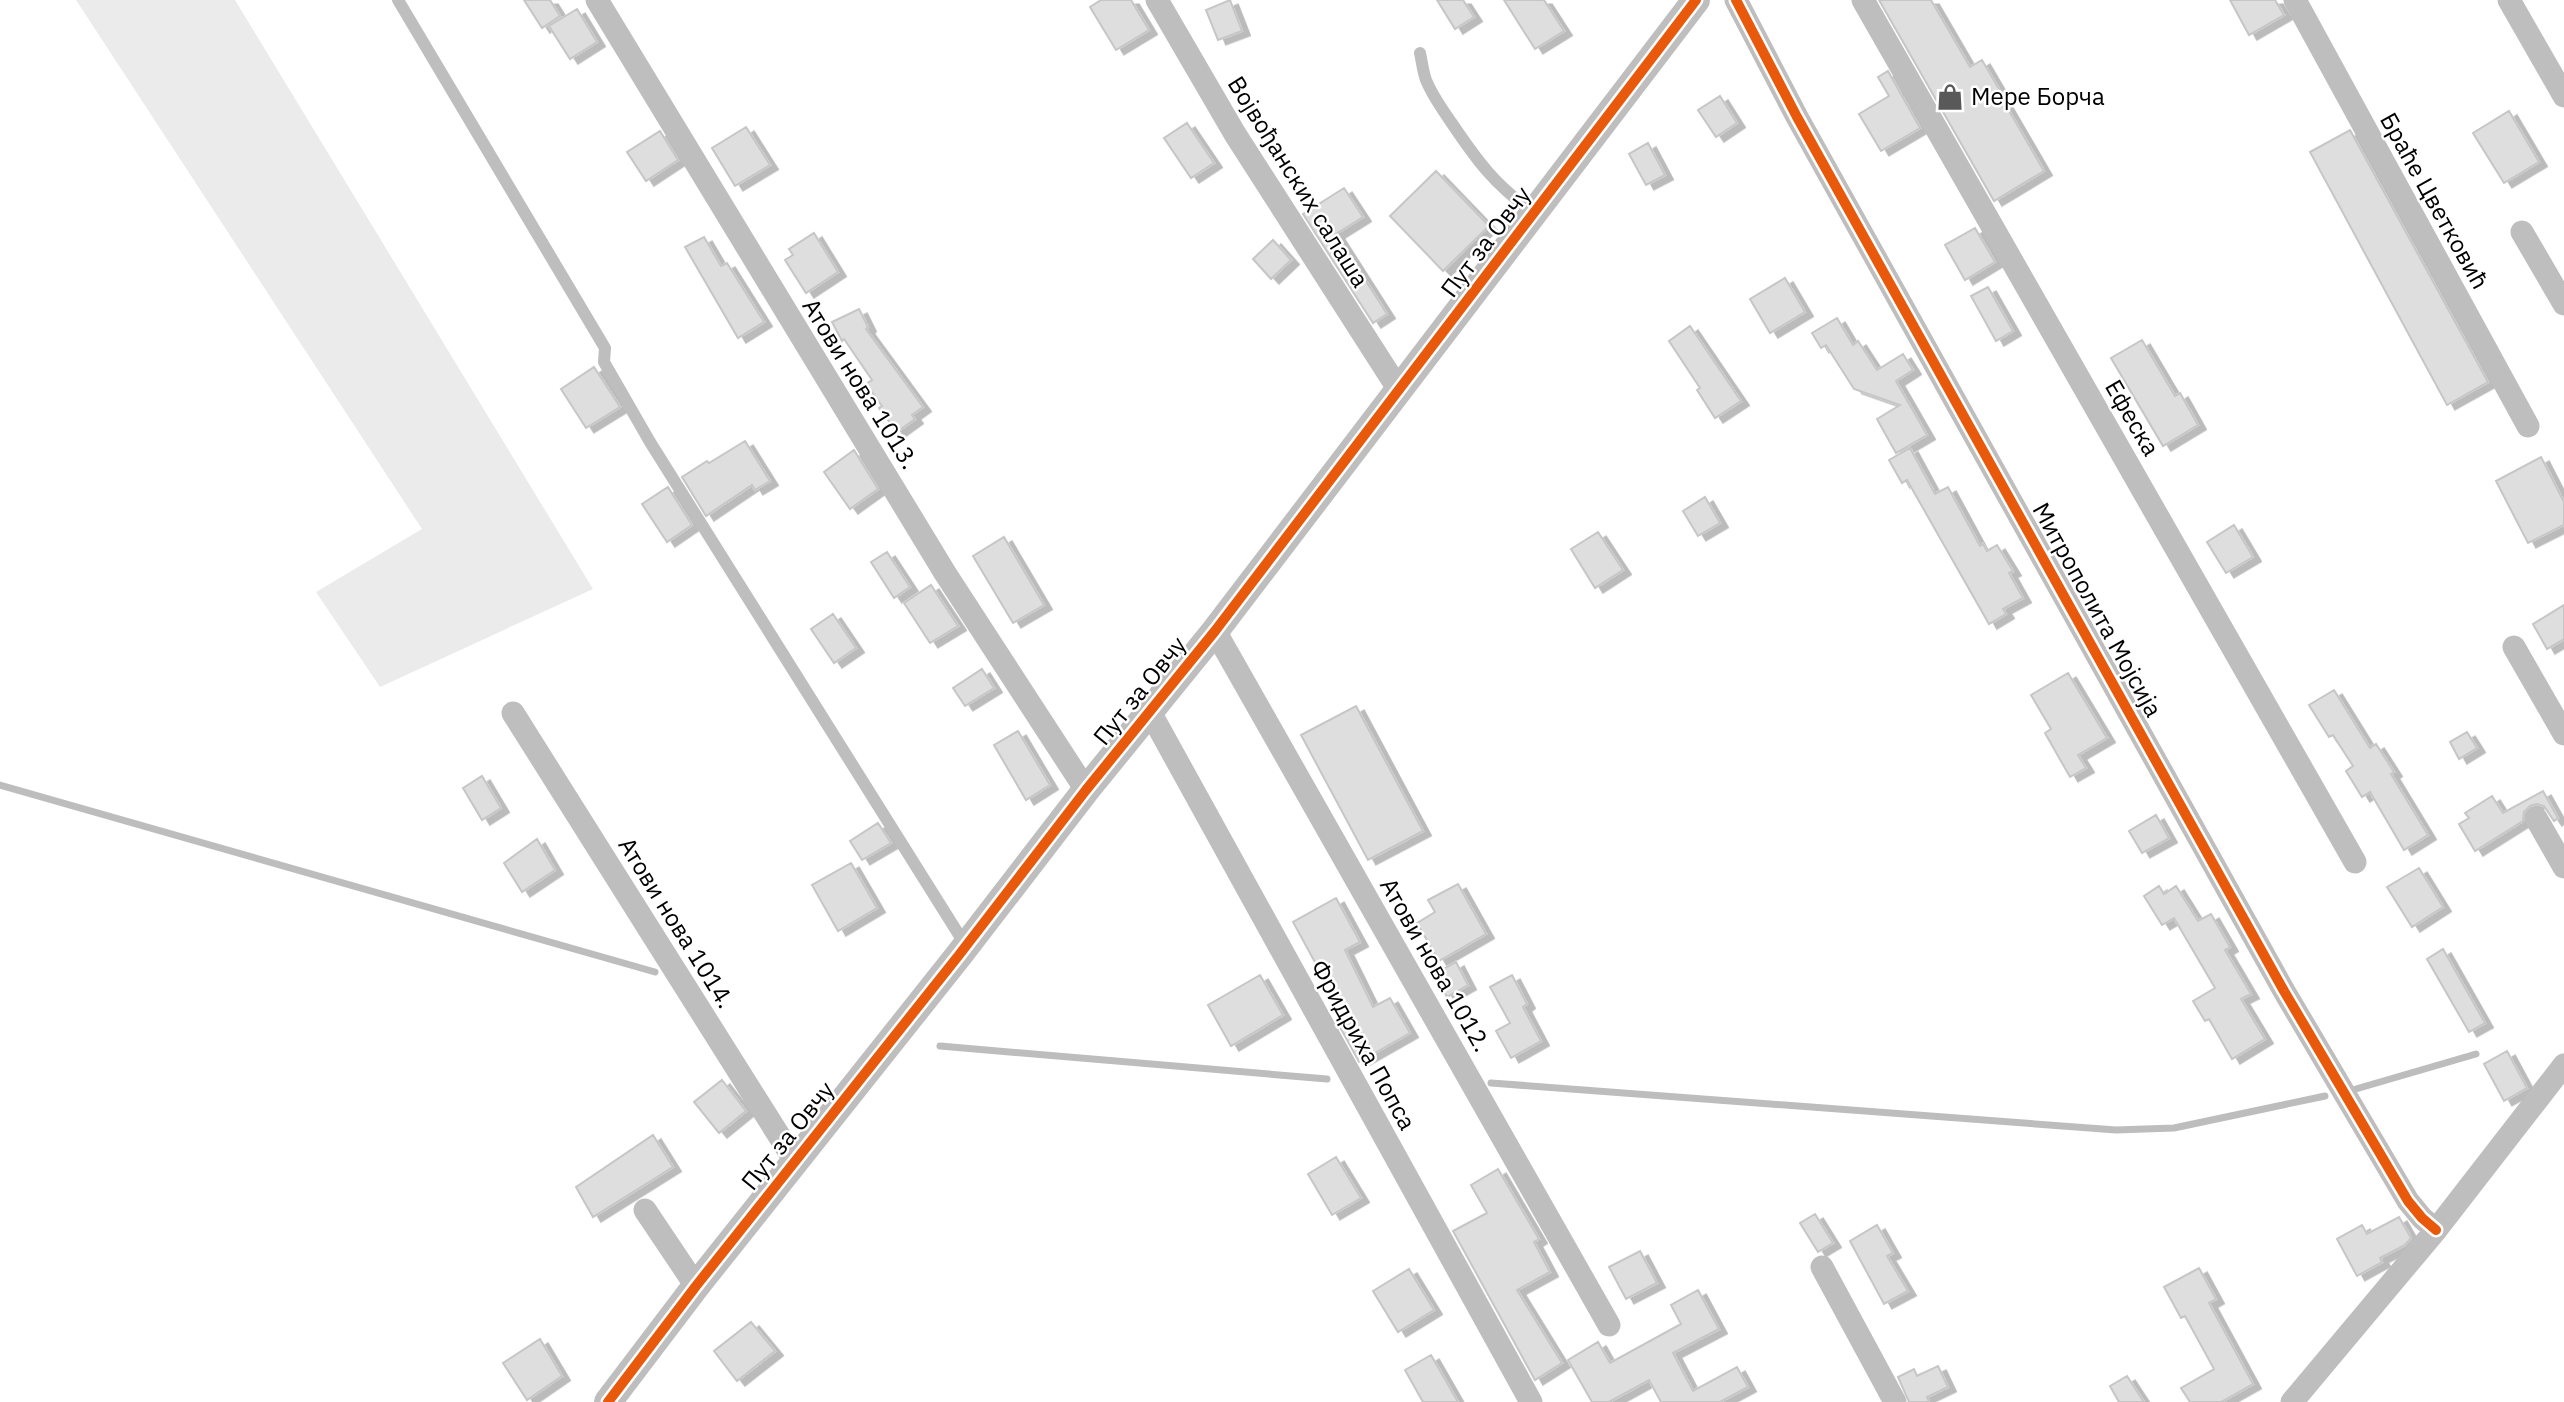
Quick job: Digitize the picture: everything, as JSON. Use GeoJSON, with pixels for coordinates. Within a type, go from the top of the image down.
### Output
{"type":"FeatureCollection","features":[{"type":"Feature","properties":{"kind":"street","name":"Атови нова 1013."},"geometry":{"type":"LineString","coordinates":[[597,0],[945,573],[1086,790]]}},
{"type":"Feature","properties":{"kind":"street","name":"Војвођанских салаша"},"geometry":{"type":"LineString","coordinates":[[1157,0],[1235,134],[1399,390]]}},
{"type":"Feature","properties":{"kind":"street","name":"Пут за Овчу"},"geometry":{"type":"LineString","coordinates":[[608,1402],[1086,790],[1215,631],[1696,0]]}},
{"type":"Feature","properties":{"kind":"street","name":"Митрополита Мојсија"},"geometry":{"type":"LineString","coordinates":[[1736,0],[1797,117],[2277,979],[2408,1201],[2436,1230]]}},
{"type":"Feature","properties":{"kind":"street","name":"Ефеска"},"geometry":{"type":"LineString","coordinates":[[1863,0],[2355,862]]}},
{"type":"Feature","properties":{"kind":"street","name":"Браће Цветковић"},"geometry":{"type":"LineString","coordinates":[[2295,0],[2528,426]]}},
{"type":"Feature","properties":{"kind":"street"},"geometry":{"type":"LineString","coordinates":[[2509,0],[2564,96]]}},
{"type":"Feature","properties":{"kind":"street"},"geometry":{"type":"LineString","coordinates":[[2522,232],[2564,304]]}},
{"type":"Feature","properties":{"kind":"street","name":"Атови нова 1012."},"geometry":{"type":"LineString","coordinates":[[1215,631],[1609,1325]]}},
{"type":"Feature","properties":{"kind":"street"},"geometry":{"type":"LineString","coordinates":[[2514,647],[2564,734]]}},
{"type":"Feature","properties":{"kind":"street","name":"Фридриха Попса"},"geometry":{"type":"LineString","coordinates":[[1150,712],[1531,1402]]}},
{"type":"Feature","properties":{"kind":"street","name":"Атови нова 1014."},"geometry":{"type":"LineString","coordinates":[[513,713],[795,1161]]}},
{"type":"Feature","properties":{"kind":"street"},"geometry":{"type":"LineString","coordinates":[[2536,818],[2564,867]]}},
{"type":"Feature","properties":{"kind":"street"},"geometry":{"type":"LineString","coordinates":[[2292,1402],[2436,1230],[2561,1073]]}},
{"type":"Feature","properties":{"kind":"street"},"geometry":{"type":"LineString","coordinates":[[645,1210],[696,1286]]}},
{"type":"Feature","properties":{"kind":"street"},"geometry":{"type":"LineString","coordinates":[[1822,1266],[1895,1402]]}},
{"type":"Feature","properties":{"kind":"lane"},"geometry":{"type":"LineString","coordinates":[[398,0],[605,348],[604,362],[650,442],[966,946]]}},
{"type":"Feature","properties":{"kind":"lane"},"geometry":{"type":"LineString","coordinates":[[1420,53],[1425,79],[1466,145],[1487,173],[1534,214]]}},
{"type":"Feature","properties":{"kind":"shaded area"},"geometry":{"type":"Polygon","coordinates":[[[76,0],[235,0],[593,589],[380,687],[316,592],[422,529],[76,0]]]}},
{"type":"Feature","properties":{"kind":"building"},"geometry":{"type":"Polygon","coordinates":[[[524,0],[550,0],[560,16],[542,28],[524,0]]]}},
{"type":"Feature","properties":{"kind":"building"},"geometry":{"type":"Polygon","coordinates":[[[1101,0],[1131,0],[1149,30],[1116,50],[1090,7],[1101,0]]]}},
{"type":"Feature","properties":{"kind":"building"},"geometry":{"type":"Polygon","coordinates":[[[1230,0],[1242,31],[1218,40],[1206,10],[1230,0]]]}},
{"type":"Feature","properties":{"kind":"building"},"geometry":{"type":"Polygon","coordinates":[[[1437,0],[1463,0],[1474,17],[1455,29],[1437,0]]]}},
{"type":"Feature","properties":{"kind":"building"},"geometry":{"type":"Polygon","coordinates":[[[1504,0],[1544,0],[1564,31],[1535,49],[1504,0]]]}},
{"type":"Feature","properties":{"kind":"building","name":"Мере Борча"},"geometry":{"type":"Polygon","coordinates":[[[1879,0],[1931,0],[1970,67],[1982,60],[2044,171],[1994,201],[1879,0]]]}},
{"type":"Feature","properties":{"kind":"building"},"geometry":{"type":"Polygon","coordinates":[[[2230,0],[2275,0],[2284,15],[2249,35],[2230,0]]]}},
{"type":"Feature","properties":{"kind":"building"},"geometry":{"type":"Polygon","coordinates":[[[577,9],[597,42],[570,59],[549,26],[577,9]]]}},
{"type":"Feature","properties":{"kind":"building"},"geometry":{"type":"Polygon","coordinates":[[[1888,71],[1920,128],[1881,151],[1859,114],[1889,96],[1878,77],[1888,71]]]}},
{"type":"Feature","properties":{"kind":"building"},"geometry":{"type":"Polygon","coordinates":[[[1720,96],[1737,123],[1716,137],[1698,110],[1720,96]]]}},
{"type":"Feature","properties":{"kind":"building"},"geometry":{"type":"Polygon","coordinates":[[[2509,111],[2539,162],[2504,183],[2473,133],[2509,111]]]}},
{"type":"Feature","properties":{"kind":"building"},"geometry":{"type":"Polygon","coordinates":[[[1187,123],[1214,163],[1191,178],[1164,138],[1187,123]]]}},
{"type":"Feature","properties":{"kind":"building"},"geometry":{"type":"Polygon","coordinates":[[[746,127],[770,165],[735,186],[712,148],[746,127]]]}},
{"type":"Feature","properties":{"kind":"building"},"geometry":{"type":"Polygon","coordinates":[[[2350,130],[2488,382],[2447,405],[2310,152],[2350,130]]]}},
{"type":"Feature","properties":{"kind":"building"},"geometry":{"type":"Polygon","coordinates":[[[660,131],[678,160],[646,181],[627,152],[660,131]]]}},
{"type":"Feature","properties":{"kind":"building"},"geometry":{"type":"Polygon","coordinates":[[[1648,143],[1665,175],[1646,185],[1629,154],[1648,143]]]}},
{"type":"Feature","properties":{"kind":"building"},"geometry":{"type":"Polygon","coordinates":[[[1436,171],[1489,226],[1443,271],[1390,216],[1436,171]]]}},
{"type":"Feature","properties":{"kind":"building"},"geometry":{"type":"Polygon","coordinates":[[[1344,188],[1363,217],[1336,234],[1387,314],[1373,323],[1303,214],[1344,188]]]}},
{"type":"Feature","properties":{"kind":"building"},"geometry":{"type":"Polygon","coordinates":[[[1975,228],[1995,262],[1965,280],[1945,245],[1975,228]]]}},
{"type":"Feature","properties":{"kind":"building"},"geometry":{"type":"Polygon","coordinates":[[[814,233],[838,272],[806,293],[785,260],[793,255],[789,249],[814,233]]]}},
{"type":"Feature","properties":{"kind":"building"},"geometry":{"type":"Polygon","coordinates":[[[704,237],[721,266],[727,263],[764,322],[738,338],[685,247],[704,237]]]}},
{"type":"Feature","properties":{"kind":"building"},"geometry":{"type":"Polygon","coordinates":[[[1273,240],[1291,260],[1271,279],[1253,259],[1273,240]]]}},
{"type":"Feature","properties":{"kind":"building"},"geometry":{"type":"Polygon","coordinates":[[[1785,278],[1805,312],[1770,333],[1750,299],[1785,278]]]}},
{"type":"Feature","properties":{"kind":"building"},"geometry":{"type":"Polygon","coordinates":[[[1988,287],[2013,331],[1996,341],[1971,296],[1988,287]]]}},
{"type":"Feature","properties":{"kind":"building"},"geometry":{"type":"Polygon","coordinates":[[[859,309],[868,327],[866,329],[923,407],[912,415],[915,419],[897,432],[879,408],[882,406],[866,384],[872,380],[844,339],[842,341],[832,322],[859,309]]]}},
{"type":"Feature","properties":{"kind":"building"},"geometry":{"type":"Polygon","coordinates":[[[1837,318],[1853,345],[1858,341],[1877,370],[1903,354],[1913,370],[1896,381],[1927,435],[1896,453],[1877,419],[1900,405],[1854,389],[1826,345],[1821,348],[1812,333],[1837,318]]]}},
{"type":"Feature","properties":{"kind":"building"},"geometry":{"type":"Polygon","coordinates":[[[1690,326],[1741,401],[1715,418],[1697,390],[1700,388],[1669,341],[1690,326]]]}},
{"type":"Feature","properties":{"kind":"building"},"geometry":{"type":"Polygon","coordinates":[[[2142,340],[2175,396],[2180,393],[2198,425],[2163,446],[2111,358],[2142,340]]]}},
{"type":"Feature","properties":{"kind":"building"},"geometry":{"type":"Polygon","coordinates":[[[594,367],[620,407],[586,428],[561,389],[594,367]]]}},
{"type":"Feature","properties":{"kind":"building"},"geometry":{"type":"Polygon","coordinates":[[[745,441],[770,481],[755,490],[752,485],[706,516],[682,477],[745,441]]]}},
{"type":"Feature","properties":{"kind":"building"},"geometry":{"type":"Polygon","coordinates":[[[1910,448],[1935,494],[1948,487],[1980,546],[1983,544],[1987,551],[1997,545],[2013,571],[2009,573],[2023,598],[2003,609],[2006,614],[1989,624],[1907,480],[1902,483],[1889,460],[1910,448]]]}},
{"type":"Feature","properties":{"kind":"building"},"geometry":{"type":"Polygon","coordinates":[[[854,450],[878,489],[850,509],[824,472],[854,450]]]}},
{"type":"Feature","properties":{"kind":"building"},"geometry":{"type":"Polygon","coordinates":[[[2541,457],[2564,502],[2564,525],[2528,543],[2496,481],[2541,457]]]}},
{"type":"Feature","properties":{"kind":"building"},"geometry":{"type":"Polygon","coordinates":[[[668,487],[692,525],[667,542],[642,504],[668,487]]]}},
{"type":"Feature","properties":{"kind":"building"},"geometry":{"type":"Polygon","coordinates":[[[1705,497],[1720,523],[1698,536],[1683,511],[1705,497]]]}},
{"type":"Feature","properties":{"kind":"building"},"geometry":{"type":"Polygon","coordinates":[[[2234,525],[2253,557],[2226,573],[2207,542],[2234,525]]]}},
{"type":"Feature","properties":{"kind":"building"},"geometry":{"type":"Polygon","coordinates":[[[1598,532],[1623,570],[1595,588],[1571,549],[1598,532]]]}},
{"type":"Feature","properties":{"kind":"building"},"geometry":{"type":"Polygon","coordinates":[[[1004,537],[1044,605],[1013,623],[973,556],[1004,537]]]}},
{"type":"Feature","properties":{"kind":"building"},"geometry":{"type":"Polygon","coordinates":[[[887,552],[910,587],[894,598],[871,562],[887,552]]]}},
{"type":"Feature","properties":{"kind":"building"},"geometry":{"type":"Polygon","coordinates":[[[931,585],[958,626],[930,643],[904,603],[931,585]]]}},
{"type":"Feature","properties":{"kind":"building"},"geometry":{"type":"Polygon","coordinates":[[[2564,605],[2564,639],[2547,649],[2533,624],[2564,605]]]}},
{"type":"Feature","properties":{"kind":"building"},"geometry":{"type":"Polygon","coordinates":[[[833,614],[856,648],[834,663],[811,629],[833,614]]]}},
{"type":"Feature","properties":{"kind":"building"},"geometry":{"type":"Polygon","coordinates":[[[982,669],[994,688],[965,706],[953,688],[982,669]]]}},
{"type":"Feature","properties":{"kind":"building"},"geometry":{"type":"Polygon","coordinates":[[[2068,673],[2107,738],[2078,755],[2086,768],[2070,777],[2045,733],[2051,729],[2031,695],[2068,673]]]}},
{"type":"Feature","properties":{"kind":"building"},"geometry":{"type":"Polygon","coordinates":[[[2334,690],[2370,748],[2376,744],[2428,835],[2404,850],[2370,792],[2362,797],[2346,771],[2353,766],[2333,735],[2329,737],[2309,705],[2334,690]]]}},
{"type":"Feature","properties":{"kind":"building"},"geometry":{"type":"Polygon","coordinates":[[[1356,706],[1423,831],[1368,860],[1301,735],[1356,706]]]}},
{"type":"Feature","properties":{"kind":"building"},"geometry":{"type":"Polygon","coordinates":[[[1018,731],[1050,785],[1026,800],[994,745],[1018,731]]]}},
{"type":"Feature","properties":{"kind":"building"},"geometry":{"type":"Polygon","coordinates":[[[2467,732],[2477,748],[2459,759],[2450,742],[2467,732]]]}},
{"type":"Feature","properties":{"kind":"building"},"geometry":{"type":"Polygon","coordinates":[[[482,776],[501,808],[482,820],[463,788],[482,776]]]}},
{"type":"Feature","properties":{"kind":"building"},"geometry":{"type":"Polygon","coordinates":[[[2543,791],[2558,818],[2554,821],[2544,806],[2530,806],[2524,812],[2523,821],[2475,851],[2459,824],[2469,818],[2465,813],[2492,796],[2503,813],[2543,791]]]}},
{"type":"Feature","properties":{"kind":"building"},"geometry":{"type":"Polygon","coordinates":[[[2156,815],[2169,838],[2142,853],[2129,831],[2156,815]]]}},
{"type":"Feature","properties":{"kind":"building"},"geometry":{"type":"Polygon","coordinates":[[[878,823],[891,843],[862,860],[850,841],[878,823]]]}},
{"type":"Feature","properties":{"kind":"building"},"geometry":{"type":"Polygon","coordinates":[[[537,839],[555,870],[522,892],[504,863],[537,839]]]}},
{"type":"Feature","properties":{"kind":"building"},"geometry":{"type":"Polygon","coordinates":[[[851,863],[877,908],[838,931],[812,885],[851,863]]]}},
{"type":"Feature","properties":{"kind":"building"},"geometry":{"type":"Polygon","coordinates":[[[2419,868],[2443,907],[2412,927],[2387,887],[2419,868]]]}},
{"type":"Feature","properties":{"kind":"building"},"geometry":{"type":"Polygon","coordinates":[[[1458,884],[1486,934],[1439,961],[1417,923],[1435,912],[1428,900],[1458,884]]]}},
{"type":"Feature","properties":{"kind":"building"},"geometry":{"type":"Polygon","coordinates":[[[2159,886],[2164,894],[2176,886],[2198,921],[2211,914],[2230,947],[2225,950],[2251,994],[2241,999],[2265,1039],[2232,1059],[2209,1019],[2205,1021],[2193,1001],[2215,988],[2174,918],[2162,925],[2144,896],[2159,886]]]}},
{"type":"Feature","properties":{"kind":"building"},"geometry":{"type":"Polygon","coordinates":[[[1336,898],[1360,942],[1345,950],[1373,1007],[1390,998],[1410,1033],[1359,1062],[1340,1027],[1349,1021],[1321,964],[1317,966],[1293,922],[1336,898]]]}},
{"type":"Feature","properties":{"kind":"building"},"geometry":{"type":"Polygon","coordinates":[[[2443,949],[2485,1023],[2469,1032],[2427,959],[2443,949]]]}},
{"type":"Feature","properties":{"kind":"building"},"geometry":{"type":"Polygon","coordinates":[[[1456,962],[1468,985],[1447,997],[1435,974],[1456,962]]]}},
{"type":"Feature","properties":{"kind":"building"},"geometry":{"type":"Polygon","coordinates":[[[1260,975],[1283,1015],[1231,1046],[1208,1005],[1260,975]]]}},
{"type":"Feature","properties":{"kind":"building"},"geometry":{"type":"Polygon","coordinates":[[[1512,975],[1527,1004],[1523,1007],[1541,1041],[1511,1058],[1496,1031],[1510,1023],[1490,987],[1512,975]]]}},
{"type":"Feature","properties":{"kind":"building"},"geometry":{"type":"Polygon","coordinates":[[[2507,1051],[2527,1088],[2504,1101],[2484,1064],[2507,1051]]]}},
{"type":"Feature","properties":{"kind":"building"},"geometry":{"type":"Polygon","coordinates":[[[722,1080],[746,1111],[719,1133],[694,1102],[722,1080]]]}},
{"type":"Feature","properties":{"kind":"building"},"geometry":{"type":"Polygon","coordinates":[[[653,1135],[673,1167],[593,1217],[576,1187],[653,1135]]]}},
{"type":"Feature","properties":{"kind":"building"},"geometry":{"type":"Polygon","coordinates":[[[1336,1157],[1361,1198],[1332,1215],[1308,1174],[1336,1157]]]}},
{"type":"Feature","properties":{"kind":"building"},"geometry":{"type":"Polygon","coordinates":[[[1498,1169],[1539,1239],[1534,1242],[1550,1272],[1517,1290],[1562,1363],[1535,1380],[1453,1231],[1487,1213],[1471,1185],[1498,1169]]]}},
{"type":"Feature","properties":{"kind":"building"},"geometry":{"type":"Polygon","coordinates":[[[1815,1214],[1833,1243],[1818,1252],[1800,1223],[1815,1214]]]}},
{"type":"Feature","properties":{"kind":"building"},"geometry":{"type":"Polygon","coordinates":[[[2399,1217],[2411,1238],[2405,1245],[2380,1258],[2382,1262],[2357,1276],[2337,1239],[2362,1225],[2367,1234],[2399,1217]]]}},
{"type":"Feature","properties":{"kind":"building"},"geometry":{"type":"Polygon","coordinates":[[[1877,1225],[1893,1253],[1887,1256],[1908,1291],[1884,1304],[1850,1241],[1877,1225]]]}},
{"type":"Feature","properties":{"kind":"building"},"geometry":{"type":"Polygon","coordinates":[[[1640,1251],[1657,1283],[1626,1299],[1609,1267],[1640,1251]]]}},
{"type":"Feature","properties":{"kind":"building"},"geometry":{"type":"Polygon","coordinates":[[[2199,1268],[2216,1299],[2209,1303],[2253,1384],[2221,1402],[2190,1402],[2181,1388],[2214,1369],[2185,1316],[2181,1318],[2164,1287],[2199,1268]]]}},
{"type":"Feature","properties":{"kind":"building"},"geometry":{"type":"Polygon","coordinates":[[[1409,1269],[1434,1310],[1398,1332],[1373,1291],[1409,1269]]]}},
{"type":"Feature","properties":{"kind":"building"},"geometry":{"type":"Polygon","coordinates":[[[1698,1290],[1719,1329],[1673,1353],[1693,1391],[1737,1367],[1748,1387],[1720,1402],[1661,1402],[1649,1380],[1609,1402],[1592,1402],[1568,1360],[1598,1342],[1610,1363],[1681,1324],[1671,1305],[1698,1290]]]}},
{"type":"Feature","properties":{"kind":"building"},"geometry":{"type":"Polygon","coordinates":[[[751,1322],[775,1351],[737,1381],[714,1351],[751,1322]]]}},
{"type":"Feature","properties":{"kind":"building"},"geometry":{"type":"Polygon","coordinates":[[[540,1339],[562,1376],[527,1400],[503,1363],[540,1339]]]}},
{"type":"Feature","properties":{"kind":"building"},"geometry":{"type":"Polygon","coordinates":[[[1431,1355],[1458,1402],[1423,1402],[1405,1370],[1431,1355]]]}},
{"type":"Feature","properties":{"kind":"building"},"geometry":{"type":"Polygon","coordinates":[[[1938,1366],[1948,1387],[1927,1397],[1929,1402],[1909,1402],[1898,1377],[1914,1369],[1917,1376],[1938,1366]]]}},
{"type":"Feature","properties":{"kind":"building"},"geometry":{"type":"Polygon","coordinates":[[[2127,1376],[2144,1402],[2119,1402],[2110,1386],[2127,1376]]]}},
{"type":"Feature","properties":{"kind":"waterway"},"geometry":{"type":"LineString","coordinates":[[0,785],[655,972]]}},
{"type":"Feature","properties":{"kind":"waterway"},"geometry":{"type":"LineString","coordinates":[[940,1046],[1327,1079]]}},
{"type":"Feature","properties":{"kind":"waterway"},"geometry":{"type":"LineString","coordinates":[[2349,1091],[2476,1054]]}},
{"type":"Feature","properties":{"kind":"waterway"},"geometry":{"type":"LineString","coordinates":[[1491,1083],[2116,1130],[2174,1128],[2325,1096]]}},
{"type":"Feature","properties":{"kind":"cycle path"},"geometry":{"type":"LineString","coordinates":[[608,1402],[1086,790],[1215,631],[1696,0]]}},
{"type":"Feature","properties":{"kind":"cycle path"},"geometry":{"type":"LineString","coordinates":[[1736,0],[1797,117],[2284,991],[2408,1201],[2436,1230]]}},
{"type":"Feature","properties":{"kind":"place","name":"Мере Борча"},"geometry":{"type":"Point","coordinates":[1950,97]}}]}
